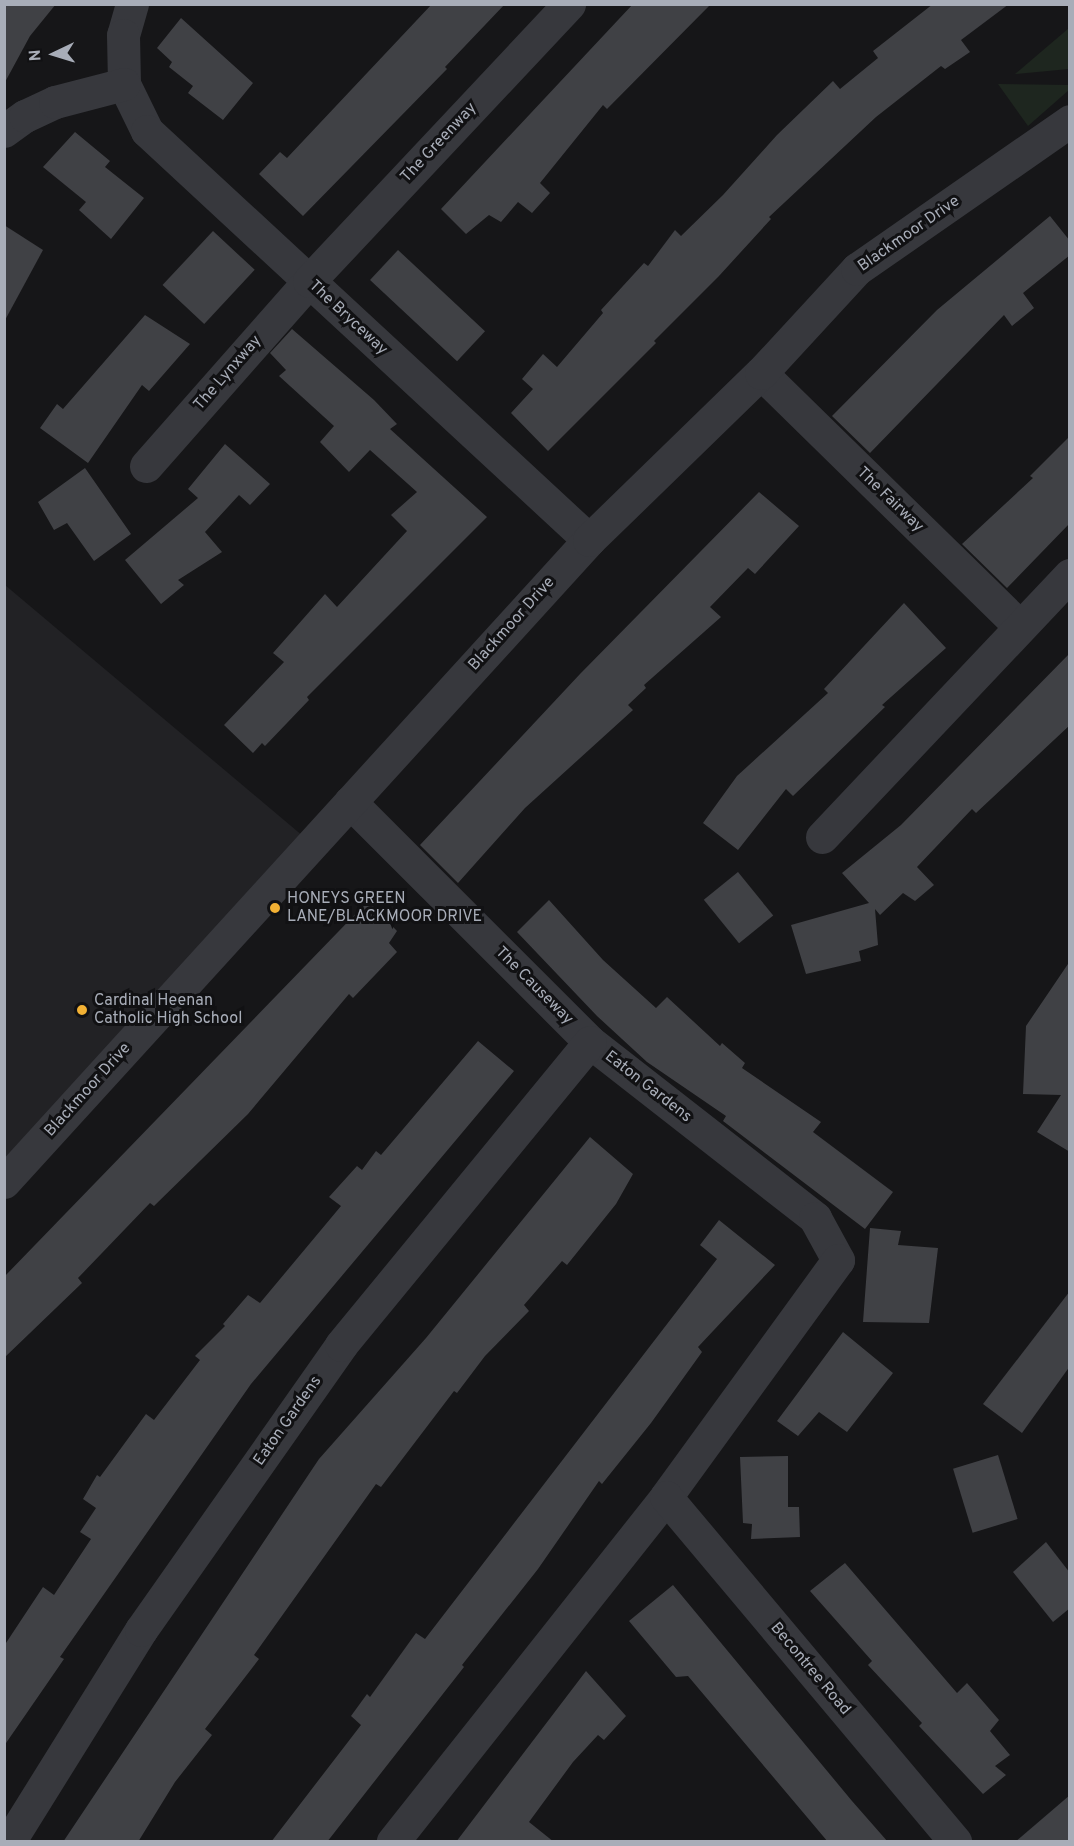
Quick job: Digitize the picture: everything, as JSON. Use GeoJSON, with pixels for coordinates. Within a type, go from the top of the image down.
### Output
{"type":"FeatureCollection","features":[{"type":"Feature","properties":{"kind":"street","name":"The Bryceway"},"geometry":{"type":"LineString","coordinates":[[132,4],[123,35],[124,84],[147,131],[589,540]]}},
{"type":"Feature","properties":{"kind":"street","name":"The Greenway"},"geometry":{"type":"LineString","coordinates":[[309,281],[569,4]]}},
{"type":"Feature","properties":{"kind":"street"},"geometry":{"type":"LineString","coordinates":[[4,131],[25,116],[55,102],[124,84]]}},
{"type":"Feature","properties":{"kind":"street","name":"Blackmoor Drive"},"geometry":{"type":"LineString","coordinates":[[4,1182],[589,540],[761,373],[857,269],[1070,122]]}},
{"type":"Feature","properties":{"kind":"street","name":"The Lynxway"},"geometry":{"type":"LineString","coordinates":[[147,466],[309,281]]}},
{"type":"Feature","properties":{"kind":"street","name":"The Fairway"},"geometry":{"type":"LineString","coordinates":[[761,373],[1019,626]]}},
{"type":"Feature","properties":{"kind":"street"},"geometry":{"type":"LineString","coordinates":[[822,837],[1019,626],[1070,575]]}},
{"type":"Feature","properties":{"kind":"street","name":"The Causeway"},"geometry":{"type":"LineString","coordinates":[[350,802],[590,1042]]}},
{"type":"Feature","properties":{"kind":"street","name":"Eaton Gardens"},"geometry":{"type":"LineString","coordinates":[[9,1842],[141,1630],[341,1345],[590,1042],[814,1218],[838,1260],[666,1497],[393,1842]]}},
{"type":"Feature","properties":{"kind":"street","name":"Becontree Road"},"geometry":{"type":"LineString","coordinates":[[666,1497],[955,1842]]}},
{"type":"Feature","properties":{"kind":"shaded area"},"geometry":{"type":"Polygon","coordinates":[[[1069,28],[1069,69],[1015,74],[1069,28]]]}},
{"type":"Feature","properties":{"kind":"shaded area"},"geometry":{"type":"Polygon","coordinates":[[[998,84],[1069,85],[1069,90],[1028,126],[998,84]]]}},
{"type":"Feature","properties":{"kind":"shaded area","name":"Cardinal Heenan Catholic High School"},"geometry":{"type":"Polygon","coordinates":[[[5,585],[310,842],[5,1182],[5,585]]]}},
{"type":"Feature","properties":{"kind":"building"},"geometry":{"type":"Polygon","coordinates":[[[4,4],[56,4],[30,36],[4,84],[4,4]]]}},
{"type":"Feature","properties":{"kind":"building"},"geometry":{"type":"Polygon","coordinates":[[[432,4],[505,4],[445,67],[447,69],[303,216],[259,174],[280,152],[287,158],[432,4]]]}},
{"type":"Feature","properties":{"kind":"building"},"geometry":{"type":"Polygon","coordinates":[[[633,4],[711,4],[607,109],[603,105],[540,183],[550,193],[532,213],[518,202],[501,222],[489,215],[466,234],[441,209],[633,4]]]}},
{"type":"Feature","properties":{"kind":"building"},"geometry":{"type":"Polygon","coordinates":[[[933,4],[1009,4],[961,40],[970,52],[945,69],[941,66],[876,117],[769,217],[771,219],[719,276],[654,341],[656,343],[548,451],[511,413],[533,389],[522,379],[543,354],[557,367],[603,313],[601,310],[644,263],[648,266],[675,230],[681,236],[723,195],[777,135],[833,81],[840,89],[878,58],[873,51],[933,4]]]}},
{"type":"Feature","properties":{"kind":"building"},"geometry":{"type":"Polygon","coordinates":[[[181,18],[253,83],[223,120],[188,93],[193,86],[169,67],[172,62],[157,48],[181,18]]]}},
{"type":"Feature","properties":{"kind":"building"},"geometry":{"type":"Polygon","coordinates":[[[75,132],[110,161],[105,167],[144,198],[111,239],[79,210],[86,202],[43,167],[75,132]]]}},
{"type":"Feature","properties":{"kind":"building"},"geometry":{"type":"Polygon","coordinates":[[[1050,216],[1070,241],[1070,255],[1023,293],[1034,308],[1012,326],[1004,315],[870,453],[832,416],[937,310],[1050,216]]]}},
{"type":"Feature","properties":{"kind":"building"},"geometry":{"type":"Polygon","coordinates":[[[4,225],[43,250],[4,322],[4,225]]]}},
{"type":"Feature","properties":{"kind":"building"},"geometry":{"type":"Polygon","coordinates":[[[213,231],[255,270],[204,324],[163,285],[213,231]]]}},
{"type":"Feature","properties":{"kind":"building"},"geometry":{"type":"Polygon","coordinates":[[[398,250],[485,331],[457,361],[370,280],[398,250]]]}},
{"type":"Feature","properties":{"kind":"building"},"geometry":{"type":"Polygon","coordinates":[[[145,315],[190,344],[149,391],[142,385],[88,463],[40,428],[57,404],[63,409],[145,315]]]}},
{"type":"Feature","properties":{"kind":"building"},"geometry":{"type":"Polygon","coordinates":[[[292,329],[374,400],[397,424],[390,429],[487,517],[307,697],[309,700],[265,746],[262,743],[253,753],[224,725],[284,662],[273,653],[325,594],[337,607],[407,531],[391,515],[417,492],[370,450],[349,472],[320,442],[334,426],[279,376],[286,370],[270,353],[292,329]]]}},
{"type":"Feature","properties":{"kind":"building"},"geometry":{"type":"Polygon","coordinates":[[[1070,436],[1070,523],[1007,588],[962,544],[1033,478],[1030,476],[1070,436]]]}},
{"type":"Feature","properties":{"kind":"building"},"geometry":{"type":"Polygon","coordinates":[[[225,444],[270,484],[250,505],[239,495],[205,532],[222,552],[178,580],[184,585],[161,604],[125,560],[198,498],[188,489],[225,444]]]}},
{"type":"Feature","properties":{"kind":"building"},"geometry":{"type":"Polygon","coordinates":[[[85,468],[131,534],[94,561],[67,523],[54,530],[38,502],[85,468]]]}},
{"type":"Feature","properties":{"kind":"building"},"geometry":{"type":"Polygon","coordinates":[[[759,492],[799,526],[755,574],[748,568],[710,607],[721,617],[644,685],[646,688],[628,705],[633,710],[525,808],[458,883],[420,845],[580,674],[759,492]]]}},
{"type":"Feature","properties":{"kind":"building"},"geometry":{"type":"Polygon","coordinates":[[[904,603],[946,648],[882,705],[885,707],[793,796],[786,789],[738,850],[703,823],[737,776],[828,693],[824,689],[904,603]]]}},
{"type":"Feature","properties":{"kind":"building"},"geometry":{"type":"Polygon","coordinates":[[[1070,653],[1070,725],[976,813],[972,809],[917,867],[934,885],[915,901],[903,893],[880,915],[875,909],[878,945],[859,951],[861,961],[806,974],[791,925],[869,903],[842,873],[901,825],[1070,653]]]}},
{"type":"Feature","properties":{"kind":"building"},"geometry":{"type":"Polygon","coordinates":[[[738,872],[773,916],[739,943],[704,900],[738,872]]]}},
{"type":"Feature","properties":{"kind":"building"},"geometry":{"type":"Polygon","coordinates":[[[549,900],[603,960],[656,1008],[667,997],[720,1046],[722,1043],[745,1063],[742,1068],[821,1122],[813,1132],[893,1192],[865,1229],[723,1121],[726,1116],[647,1062],[597,1016],[517,932],[549,900]]]}},
{"type":"Feature","properties":{"kind":"building"},"geometry":{"type":"Polygon","coordinates":[[[368,901],[397,931],[389,943],[397,952],[353,998],[349,994],[248,1114],[154,1206],[150,1203],[78,1278],[82,1283],[4,1358],[4,1277],[368,901]]]}},
{"type":"Feature","properties":{"kind":"building"},"geometry":{"type":"Polygon","coordinates":[[[1070,961],[1070,1152],[1037,1132],[1061,1095],[1023,1094],[1026,1026],[1070,961]]]}},
{"type":"Feature","properties":{"kind":"building"},"geometry":{"type":"Polygon","coordinates":[[[478,1041],[514,1071],[251,1384],[60,1657],[64,1659],[4,1746],[4,1646],[43,1587],[54,1595],[91,1539],[80,1532],[96,1508],[83,1499],[97,1475],[100,1477],[146,1414],[154,1420],[200,1360],[195,1356],[225,1326],[223,1324],[248,1295],[260,1303],[341,1206],[329,1197],[357,1166],[362,1170],[376,1151],[381,1155],[478,1041]]]}},
{"type":"Feature","properties":{"kind":"building"},"geometry":{"type":"Polygon","coordinates":[[[590,1137],[633,1174],[616,1204],[567,1265],[562,1261],[524,1305],[529,1311],[485,1356],[457,1393],[454,1391],[381,1487],[376,1484],[254,1655],[259,1659],[205,1729],[212,1735],[175,1782],[138,1842],[63,1842],[319,1459],[426,1338],[590,1137]]]}},
{"type":"Feature","properties":{"kind":"building"},"geometry":{"type":"Polygon","coordinates":[[[719,1220],[775,1265],[698,1347],[702,1352],[651,1423],[602,1484],[599,1481],[538,1569],[327,1842],[271,1842],[361,1725],[351,1716],[367,1694],[370,1697],[416,1633],[425,1639],[717,1259],[700,1245],[719,1220]]]}},
{"type":"Feature","properties":{"kind":"building"},"geometry":{"type":"Polygon","coordinates":[[[870,1228],[901,1231],[898,1245],[938,1248],[929,1323],[863,1322],[870,1228]]]}},
{"type":"Feature","properties":{"kind":"building"},"geometry":{"type":"Polygon","coordinates":[[[1070,1291],[1070,1366],[1022,1433],[983,1404],[1070,1291]]]}},
{"type":"Feature","properties":{"kind":"building"},"geometry":{"type":"Polygon","coordinates":[[[843,1332],[893,1373],[847,1432],[819,1412],[798,1436],[777,1421],[843,1332]]]}},
{"type":"Feature","properties":{"kind":"building"},"geometry":{"type":"Polygon","coordinates":[[[998,1455],[1018,1519],[973,1533],[953,1469],[998,1455]]]}},
{"type":"Feature","properties":{"kind":"building"},"geometry":{"type":"Polygon","coordinates":[[[788,1456],[788,1507],[799,1507],[800,1537],[751,1539],[752,1524],[743,1523],[740,1457],[788,1456]]]}},
{"type":"Feature","properties":{"kind":"building"},"geometry":{"type":"Polygon","coordinates":[[[1046,1542],[1070,1573],[1070,1608],[1053,1622],[1013,1572],[1046,1542]]]}},
{"type":"Feature","properties":{"kind":"building"},"geometry":{"type":"Polygon","coordinates":[[[845,1563],[957,1693],[967,1683],[999,1720],[990,1731],[1010,1755],[995,1766],[1006,1775],[983,1794],[919,1726],[922,1723],[868,1665],[872,1661],[810,1591],[845,1563]]]}},
{"type":"Feature","properties":{"kind":"building"},"geometry":{"type":"Polygon","coordinates":[[[673,1585],[888,1842],[828,1842],[688,1676],[676,1677],[629,1621],[673,1585]]]}},
{"type":"Feature","properties":{"kind":"building"},"geometry":{"type":"Polygon","coordinates":[[[586,1671],[626,1716],[604,1740],[598,1735],[573,1762],[529,1822],[554,1842],[456,1842],[586,1671]]]}},
{"type":"Feature","properties":{"kind":"building"},"geometry":{"type":"Polygon","coordinates":[[[1070,1795],[1070,1842],[1015,1842],[1070,1795]]]}},
{"type":"Feature","properties":{"kind":"place","name":"HONEYS GREEN LANE/BLACKMOOR DRIVE"},"geometry":{"type":"Point","coordinates":[275,908]}},
{"type":"Feature","properties":{"kind":"place","name":"Cardinal Heenan Catholic High School"},"geometry":{"type":"Point","coordinates":[82,1010]}}]}
